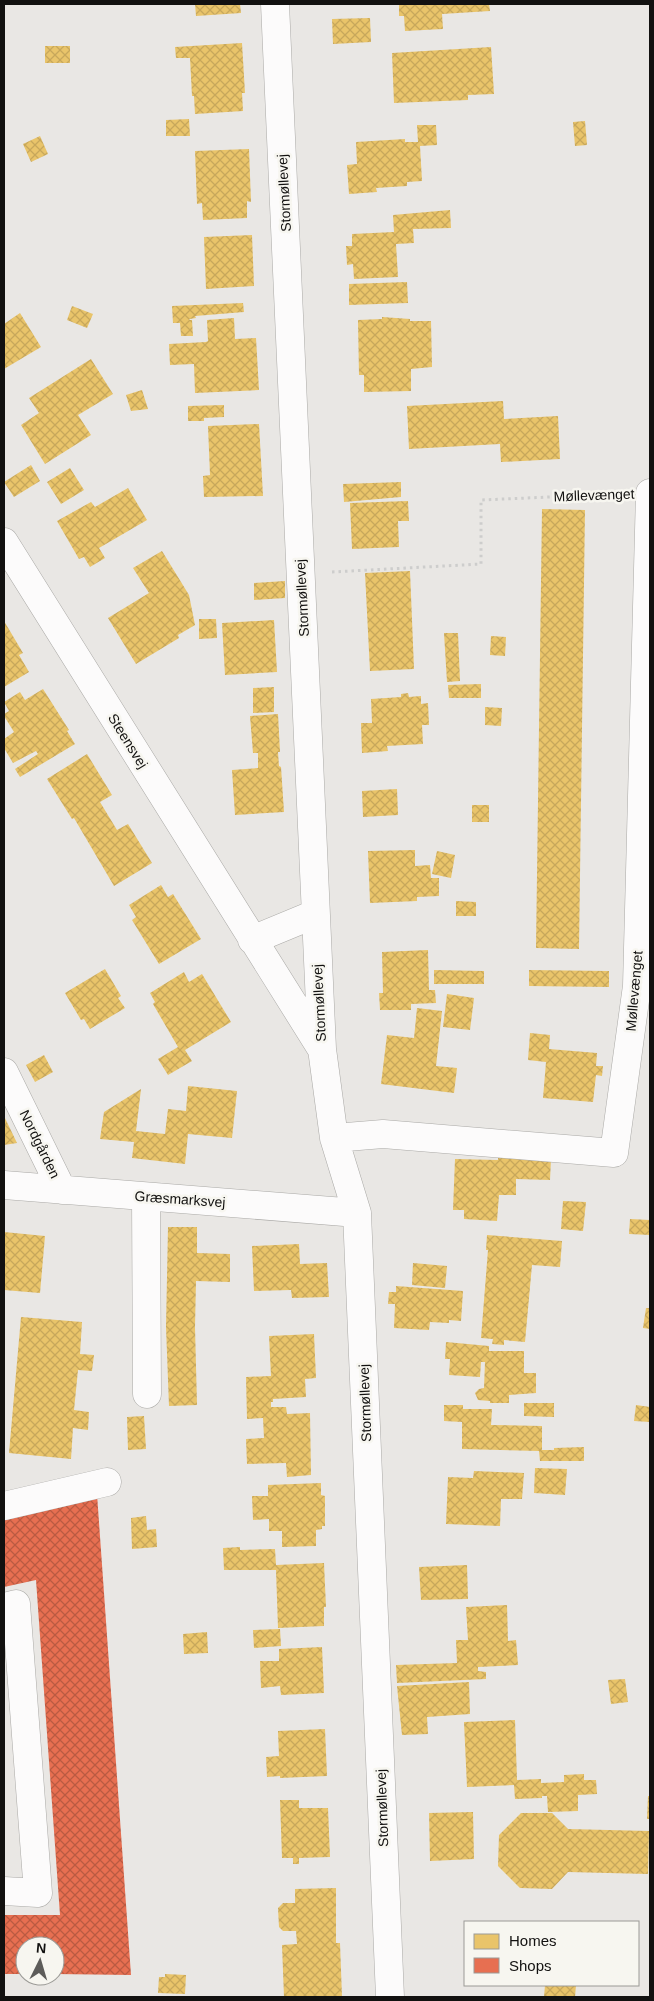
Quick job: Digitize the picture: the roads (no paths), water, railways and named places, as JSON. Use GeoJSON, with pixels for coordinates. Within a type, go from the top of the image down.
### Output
{"type":"FeatureCollection","features":[{"type":"Feature","properties":{"kind":"street","name":"Stormøllevej"},"geometry":{"type":"LineString","coordinates":[[275,4],[322,1049],[334,1138],[357,1213],[390,1997]]}},
{"type":"Feature","properties":{"kind":"street","name":"Møllevænget"},"geometry":{"type":"LineString","coordinates":[[334,1138],[383,1134],[614,1153],[637,986],[650,493]]}},
{"type":"Feature","properties":{"kind":"street","name":"Steensvej"},"geometry":{"type":"LineString","coordinates":[[4,542],[322,1049]]}},
{"type":"Feature","properties":{"kind":"street"},"geometry":{"type":"LineString","coordinates":[[252,940],[316,914]]}},
{"type":"Feature","properties":{"kind":"street","name":"Nordgården"},"geometry":{"type":"LineString","coordinates":[[4,1072],[62,1190]]}},
{"type":"Feature","properties":{"kind":"street","name":"Græsmarksvej"},"geometry":{"type":"LineString","coordinates":[[4,1185],[357,1213]]}},
{"type":"Feature","properties":{"kind":"street"},"geometry":{"type":"LineString","coordinates":[[146,1196],[147,1394]]}},
{"type":"Feature","properties":{"kind":"street"},"geometry":{"type":"LineString","coordinates":[[4,1506],[107,1482]]}},
{"type":"Feature","properties":{"kind":"street"},"geometry":{"type":"LineString","coordinates":[[4,1607],[16,1604],[38,1893],[4,1890]]}}]}
